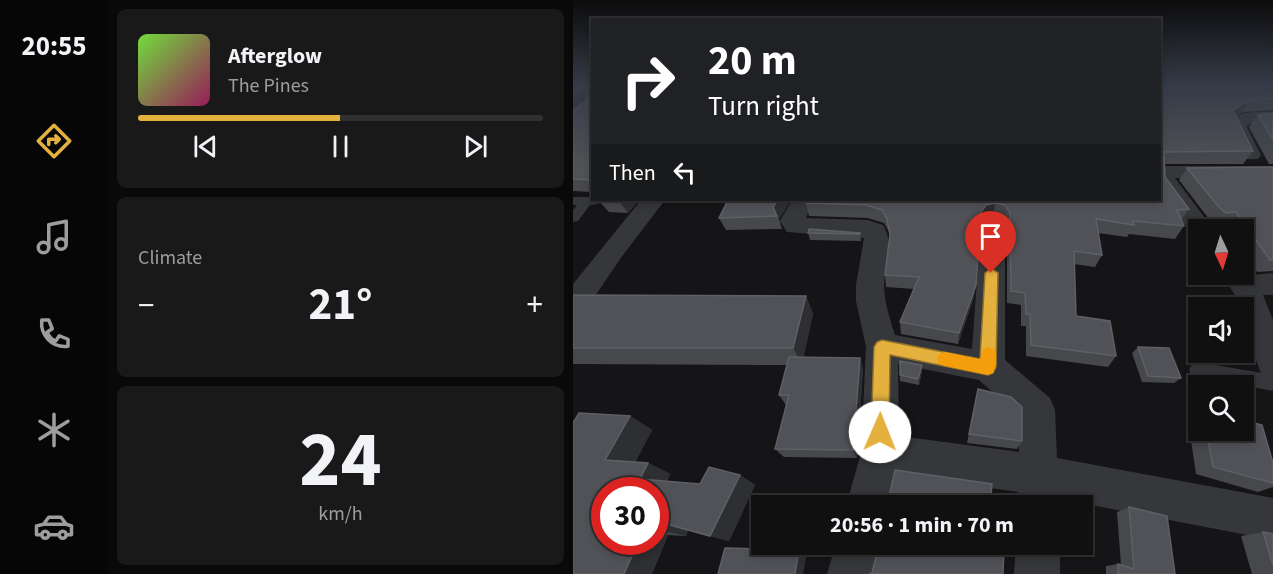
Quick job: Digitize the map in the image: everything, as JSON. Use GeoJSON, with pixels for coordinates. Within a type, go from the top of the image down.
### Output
{"type":"FeatureCollection","features":[{"type":"Feature","properties":{"kind":"street"},"geometry":{"type":"LineString","coordinates":[[1267,172],[1236,124],[1249,118],[1273,117]]}},
{"type":"Feature","properties":{"kind":"street"},"geometry":{"type":"LineString","coordinates":[[1161,172],[1267,172]]}},
{"type":"Feature","properties":{"kind":"street"},"geometry":{"type":"LineString","coordinates":[[1161,175],[1194,219]]}},
{"type":"Feature","properties":{"kind":"street"},"geometry":{"type":"LineString","coordinates":[[573,306],[611,252],[652,201]]}},
{"type":"Feature","properties":{"kind":"street"},"geometry":{"type":"LineString","coordinates":[[802,201],[792,221],[796,226],[860,227],[874,231],[877,238],[870,285],[871,301],[882,347],[880,453],[870,495]]}},
{"type":"Feature","properties":{"kind":"street"},"geometry":{"type":"LineString","coordinates":[[988,367],[993,226]]}},
{"type":"Feature","properties":{"kind":"street"},"geometry":{"type":"LineString","coordinates":[[1252,285],[1273,363]]}},
{"type":"Feature","properties":{"kind":"street"},"geometry":{"type":"LineString","coordinates":[[882,347],[988,367],[1028,400],[1037,410],[1039,490]]}},
{"type":"Feature","properties":{"kind":"street"},"geometry":{"type":"LineString","coordinates":[[880,453],[1039,490],[1273,519]]}},
{"type":"Feature","properties":{"kind":"street"},"geometry":{"type":"LineString","coordinates":[[850,574],[855,555]]}},
{"type":"Feature","properties":{"kind":"street"},"geometry":{"type":"LineString","coordinates":[[1037,574],[1038,555]]}},
{"type":"Feature","properties":{"kind":"lane"},"geometry":{"type":"LineString","coordinates":[[573,201],[593,201]]}},
{"type":"Feature","properties":{"kind":"lane"},"geometry":{"type":"LineString","coordinates":[[573,218],[593,201]]}},
{"type":"Feature","properties":{"kind":"lane"},"geometry":{"type":"LineString","coordinates":[[1198,370],[1273,383]]}},
{"type":"Feature","properties":{"kind":"building"},"geometry":{"type":"Polygon","coordinates":[[[573,112],[591,112],[591,180],[573,179],[573,112]]]}},
{"type":"Feature","properties":{"kind":"building"},"geometry":{"type":"Polygon","coordinates":[[[1161,112],[1234,112],[1253,151],[1164,152],[1165,177],[1189,209],[1177,210],[1184,226],[1133,221],[1134,225],[1096,219],[1102,255],[1074,251],[1076,316],[1110,321],[1116,356],[1031,345],[1030,314],[1026,314],[1025,293],[1011,291],[1010,213],[1005,205],[995,203],[986,205],[981,212],[976,285],[959,333],[900,322],[919,277],[885,275],[890,234],[887,219],[882,210],[866,205],[806,203],[807,201],[1161,201],[1161,112]]]}},
{"type":"Feature","properties":{"kind":"building"},"geometry":{"type":"Polygon","coordinates":[[[1273,113],[1273,140],[1258,115],[1273,113]]]}},
{"type":"Feature","properties":{"kind":"building"},"geometry":{"type":"Polygon","coordinates":[[[1273,167],[1273,260],[1270,260],[1254,237],[1254,219],[1241,219],[1236,212],[1226,213],[1187,168],[1273,167]]]}},
{"type":"Feature","properties":{"kind":"building"},"geometry":{"type":"Polygon","coordinates":[[[728,201],[777,201],[773,207],[777,216],[719,218],[728,201]]]}},
{"type":"Feature","properties":{"kind":"building"},"geometry":{"type":"Polygon","coordinates":[[[809,229],[860,233],[860,234],[808,233],[809,229]]]}},
{"type":"Feature","properties":{"kind":"building"},"geometry":{"type":"Polygon","coordinates":[[[573,295],[806,296],[793,348],[573,348],[573,295]]]}},
{"type":"Feature","properties":{"kind":"building"},"geometry":{"type":"Polygon","coordinates":[[[1138,347],[1169,348],[1181,378],[1148,376],[1138,347]]]}},
{"type":"Feature","properties":{"kind":"building"},"geometry":{"type":"Polygon","coordinates":[[[789,357],[860,358],[853,450],[775,449],[789,395],[779,395],[789,357]]]}},
{"type":"Feature","properties":{"kind":"building"},"geometry":{"type":"Polygon","coordinates":[[[900,361],[922,365],[918,379],[900,375],[900,361]]]}},
{"type":"Feature","properties":{"kind":"building"},"geometry":{"type":"Polygon","coordinates":[[[978,389],[1011,397],[1022,407],[1022,441],[969,434],[978,389]]]}},
{"type":"Feature","properties":{"kind":"building"},"geometry":{"type":"Polygon","coordinates":[[[579,413],[630,416],[605,460],[648,463],[641,477],[591,477],[591,555],[632,555],[624,574],[573,574],[573,423],[579,413]]]}},
{"type":"Feature","properties":{"kind":"building"},"geometry":{"type":"Polygon","coordinates":[[[1254,423],[1262,425],[1273,463],[1273,483],[1213,467],[1208,441],[1254,441],[1254,423]]]}},
{"type":"Feature","properties":{"kind":"building"},"geometry":{"type":"Polygon","coordinates":[[[709,467],[740,475],[710,536],[669,525],[669,481],[700,484],[709,467]]]}},
{"type":"Feature","properties":{"kind":"building"},"geometry":{"type":"Polygon","coordinates":[[[895,470],[992,484],[991,495],[889,495],[895,470]]]}},
{"type":"Feature","properties":{"kind":"building"},"geometry":{"type":"Polygon","coordinates":[[[1129,507],[1167,516],[1175,574],[1118,574],[1118,564],[1134,569],[1129,507]]]}},
{"type":"Feature","properties":{"kind":"building"},"geometry":{"type":"Polygon","coordinates":[[[1263,532],[1273,534],[1273,565],[1263,532]]]}},
{"type":"Feature","properties":{"kind":"building"},"geometry":{"type":"Polygon","coordinates":[[[725,548],[751,549],[751,555],[798,555],[795,574],[718,574],[725,548]]]}},
{"type":"Feature","properties":{"kind":"building"},"geometry":{"type":"Polygon","coordinates":[[[876,555],[1004,555],[1003,574],[869,574],[872,573],[876,555]]]}},
{"type":"Feature","properties":{"kind":"slow traffic"},"geometry":{"type":"LineString","coordinates":[[945,359],[988,367],[988,353]]}},
{"type":"Feature","properties":{"kind":"route"},"geometry":{"type":"LineString","coordinates":[[880,432],[882,347],[988,367],[991,273]]}}]}
